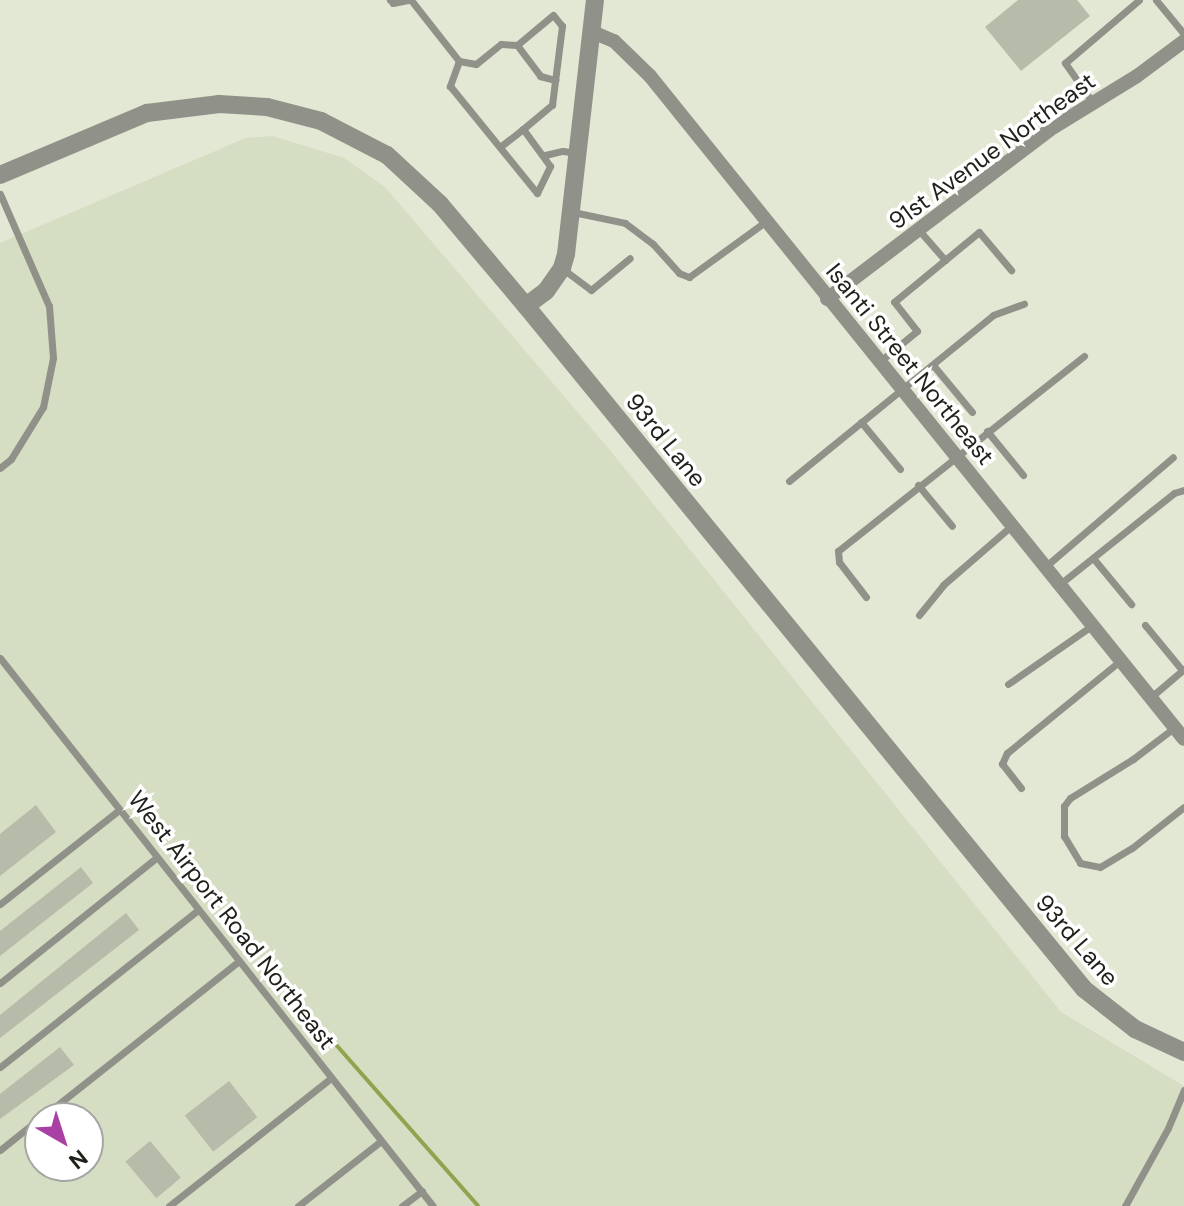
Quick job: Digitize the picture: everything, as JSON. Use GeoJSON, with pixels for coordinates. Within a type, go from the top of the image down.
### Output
{"type":"FeatureCollection","features":[{"type":"Feature","properties":{"kind":"street"},"geometry":{"type":"LineString","coordinates":[[526,306],[546,291],[562,268],[573,212],[595,0]]}},
{"type":"Feature","properties":{"kind":"street","name":"Isanti Street Northeast"},"geometry":{"type":"LineString","coordinates":[[590,31],[614,41],[650,76],[1179,733]]}},
{"type":"Feature","properties":{"kind":"street","name":"91st Avenue Northeast"},"geometry":{"type":"LineString","coordinates":[[827,299],[1054,127],[1184,41]]}},
{"type":"Feature","properties":{"kind":"street","name":"93rd Lane"},"geometry":{"type":"LineString","coordinates":[[0,175],[147,113],[219,104],[296,113],[360,138],[400,166],[440,204],[526,306],[1084,989],[1135,1029],[1184,1052]]}},
{"type":"Feature","properties":{"kind":"lane"},"geometry":{"type":"LineString","coordinates":[[390,0],[393,3],[410,0],[459,61],[476,64],[501,44],[517,45],[553,15],[562,26],[552,105],[500,147]]}},
{"type":"Feature","properties":{"kind":"lane"},"geometry":{"type":"LineString","coordinates":[[1093,103],[1065,63],[1139,0]]}},
{"type":"Feature","properties":{"kind":"lane"},"geometry":{"type":"LineString","coordinates":[[1156,0],[1184,34]]}},
{"type":"Feature","properties":{"kind":"lane"},"geometry":{"type":"LineString","coordinates":[[517,45],[540,76],[555,80]]}},
{"type":"Feature","properties":{"kind":"lane"},"geometry":{"type":"LineString","coordinates":[[459,61],[450,86],[537,193],[550,166],[545,155],[523,129]]}},
{"type":"Feature","properties":{"kind":"lane"},"geometry":{"type":"LineString","coordinates":[[545,155],[563,151],[579,153]]}},
{"type":"Feature","properties":{"kind":"lane"},"geometry":{"type":"LineString","coordinates":[[0,194],[49,306],[53,358],[43,407],[11,459],[0,468]]}},
{"type":"Feature","properties":{"kind":"lane"},"geometry":{"type":"LineString","coordinates":[[573,212],[608,216],[625,223],[689,277],[765,222]]}},
{"type":"Feature","properties":{"kind":"lane"},"geometry":{"type":"LineString","coordinates":[[918,229],[945,260]]}},
{"type":"Feature","properties":{"kind":"lane"},"geometry":{"type":"LineString","coordinates":[[879,362],[917,331],[894,302],[979,232],[1011,270]]}},
{"type":"Feature","properties":{"kind":"lane"},"geometry":{"type":"LineString","coordinates":[[562,268],[591,290],[630,258]]}},
{"type":"Feature","properties":{"kind":"lane"},"geometry":{"type":"LineString","coordinates":[[789,481],[993,315],[1024,304]]}},
{"type":"Feature","properties":{"kind":"lane"},"geometry":{"type":"LineString","coordinates":[[866,597],[839,562],[838,551],[1084,356]]}},
{"type":"Feature","properties":{"kind":"lane"},"geometry":{"type":"LineString","coordinates":[[933,365],[972,412]]}},
{"type":"Feature","properties":{"kind":"lane"},"geometry":{"type":"LineString","coordinates":[[861,422],[900,469]]}},
{"type":"Feature","properties":{"kind":"lane"},"geometry":{"type":"LineString","coordinates":[[987,431],[1023,475]]}},
{"type":"Feature","properties":{"kind":"lane"},"geometry":{"type":"LineString","coordinates":[[1046,566],[1173,457]]}},
{"type":"Feature","properties":{"kind":"lane"},"geometry":{"type":"LineString","coordinates":[[918,485],[952,526]]}},
{"type":"Feature","properties":{"kind":"lane"},"geometry":{"type":"LineString","coordinates":[[1060,584],[1174,493],[1184,490]]}},
{"type":"Feature","properties":{"kind":"lane"},"geometry":{"type":"LineString","coordinates":[[919,615],[943,585],[1013,525]]}},
{"type":"Feature","properties":{"kind":"lane"},"geometry":{"type":"LineString","coordinates":[[1093,558],[1131,604]]}},
{"type":"Feature","properties":{"kind":"lane"},"geometry":{"type":"LineString","coordinates":[[1008,684],[1093,625]]}},
{"type":"Feature","properties":{"kind":"lane"},"geometry":{"type":"LineString","coordinates":[[1145,625],[1183,670],[1151,697]]}},
{"type":"Feature","properties":{"kind":"lane","name":"West Airport Road Northeast"},"geometry":{"type":"LineString","coordinates":[[0,658],[433,1206]]}},
{"type":"Feature","properties":{"kind":"lane"},"geometry":{"type":"LineString","coordinates":[[1021,788],[1002,764],[1007,753],[1121,660]]}},
{"type":"Feature","properties":{"kind":"lane"},"geometry":{"type":"LineString","coordinates":[[1179,733],[1070,798],[1064,806],[1062,819],[1071,850],[1080,863],[1100,867],[1132,848],[1183,810]]}},
{"type":"Feature","properties":{"kind":"lane"},"geometry":{"type":"LineString","coordinates":[[0,904],[119,810]]}},
{"type":"Feature","properties":{"kind":"lane"},"geometry":{"type":"LineString","coordinates":[[0,983],[157,857]]}},
{"type":"Feature","properties":{"kind":"lane"},"geometry":{"type":"LineString","coordinates":[[0,1067],[198,910]]}},
{"type":"Feature","properties":{"kind":"lane"},"geometry":{"type":"LineString","coordinates":[[60,1102],[238,962]]}},
{"type":"Feature","properties":{"kind":"lane"},"geometry":{"type":"LineString","coordinates":[[169,1206],[331,1078]]}},
{"type":"Feature","properties":{"kind":"lane"},"geometry":{"type":"LineString","coordinates":[[1125,1206],[1168,1128],[1184,1090]]}},
{"type":"Feature","properties":{"kind":"lane"},"geometry":{"type":"LineString","coordinates":[[0,1150],[24,1131]]}},
{"type":"Feature","properties":{"kind":"lane"},"geometry":{"type":"LineString","coordinates":[[298,1206],[381,1141]]}},
{"type":"Feature","properties":{"kind":"lane"},"geometry":{"type":"LineString","coordinates":[[402,1206],[422,1191]]}},
{"type":"Feature","properties":{"kind":"shaded area"},"geometry":{"type":"Polygon","coordinates":[[[273,136],[344,158],[385,187],[609,449],[1061,1012],[1184,1086],[1184,1206],[0,1206],[0,243],[246,138],[273,136]]]}},
{"type":"Feature","properties":{"kind":"building"},"geometry":{"type":"Polygon","coordinates":[[[1018,0],[1077,0],[1090,16],[1021,71],[985,27],[1018,0]]]}},
{"type":"Feature","properties":{"kind":"building"},"geometry":{"type":"Polygon","coordinates":[[[36,805],[56,832],[0,876],[0,834],[36,805]]]}},
{"type":"Feature","properties":{"kind":"building"},"geometry":{"type":"Polygon","coordinates":[[[81,867],[93,883],[0,956],[0,931],[81,867]]]}},
{"type":"Feature","properties":{"kind":"building"},"geometry":{"type":"Polygon","coordinates":[[[126,913],[139,930],[0,1038],[0,1015],[126,913]]]}},
{"type":"Feature","properties":{"kind":"building"},"geometry":{"type":"Polygon","coordinates":[[[60,1047],[74,1065],[0,1119],[0,1094],[60,1047]]]}},
{"type":"Feature","properties":{"kind":"building"},"geometry":{"type":"Polygon","coordinates":[[[229,1081],[257,1117],[213,1152],[185,1115],[229,1081]]]}},
{"type":"Feature","properties":{"kind":"building"},"geometry":{"type":"Polygon","coordinates":[[[150,1141],[181,1178],[156,1198],[125,1162],[150,1141]]]}},
{"type":"Feature","properties":{"kind":"waterway"},"geometry":{"type":"LineString","coordinates":[[331,1039],[478,1206]]}}]}
